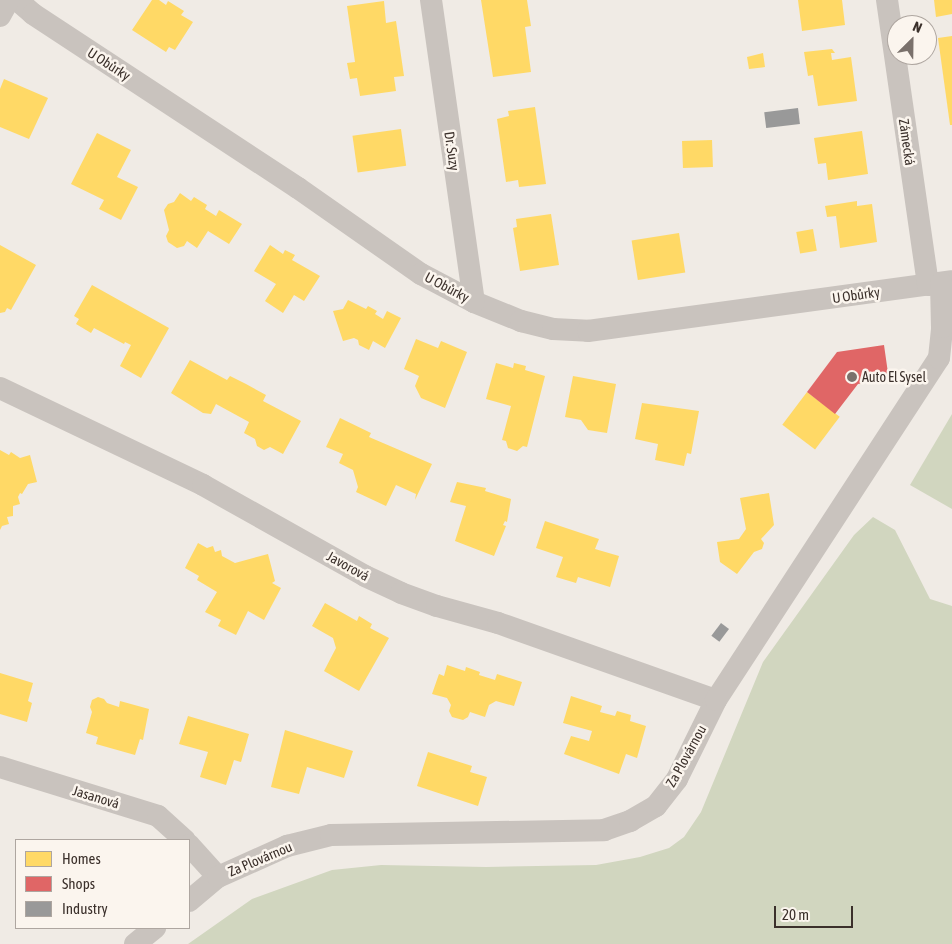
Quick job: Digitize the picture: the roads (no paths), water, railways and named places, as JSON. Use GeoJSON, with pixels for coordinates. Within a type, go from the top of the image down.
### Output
{"type":"FeatureCollection","features":[{"type":"Feature","properties":{"kind":"street"},"geometry":{"type":"LineString","coordinates":[[0,16],[9,0]]}},
{"type":"Feature","properties":{"kind":"street","name":"U Obůrky"},"geometry":{"type":"LineString","coordinates":[[17,0],[33,14],[298,188],[421,274],[474,302],[521,321],[553,329],[588,331],[940,283]]}},
{"type":"Feature","properties":{"kind":"street","name":"Dr. Suzy"},"geometry":{"type":"LineString","coordinates":[[431,0],[474,302]]}},
{"type":"Feature","properties":{"kind":"street","name":"Zámecká"},"geometry":{"type":"LineString","coordinates":[[887,0],[940,283]]}},
{"type":"Feature","properties":{"kind":"street","name":"Za Plovárnou"},"geometry":{"type":"LineString","coordinates":[[190,900],[218,877],[287,846],[331,835],[604,830],[630,822],[656,806],[676,779],[716,700],[939,358],[942,327],[940,283]]}},
{"type":"Feature","properties":{"kind":"street","name":"Javorová"},"geometry":{"type":"LineString","coordinates":[[0,388],[204,485],[365,576],[401,593],[498,624],[716,700]]}},
{"type":"Feature","properties":{"kind":"street","name":"Jasanová"},"geometry":{"type":"LineString","coordinates":[[0,767],[158,816],[184,839]]}},
{"type":"Feature","properties":{"kind":"street"},"geometry":{"type":"LineString","coordinates":[[190,846],[218,877]]}},
{"type":"Feature","properties":{"kind":"street"},"geometry":{"type":"LineString","coordinates":[[135,944],[154,929]]}},
{"type":"Feature","properties":{"kind":"place","name":"Auto El Sysel"},"geometry":{"type":"Point","coordinates":[852,377]}}]}
